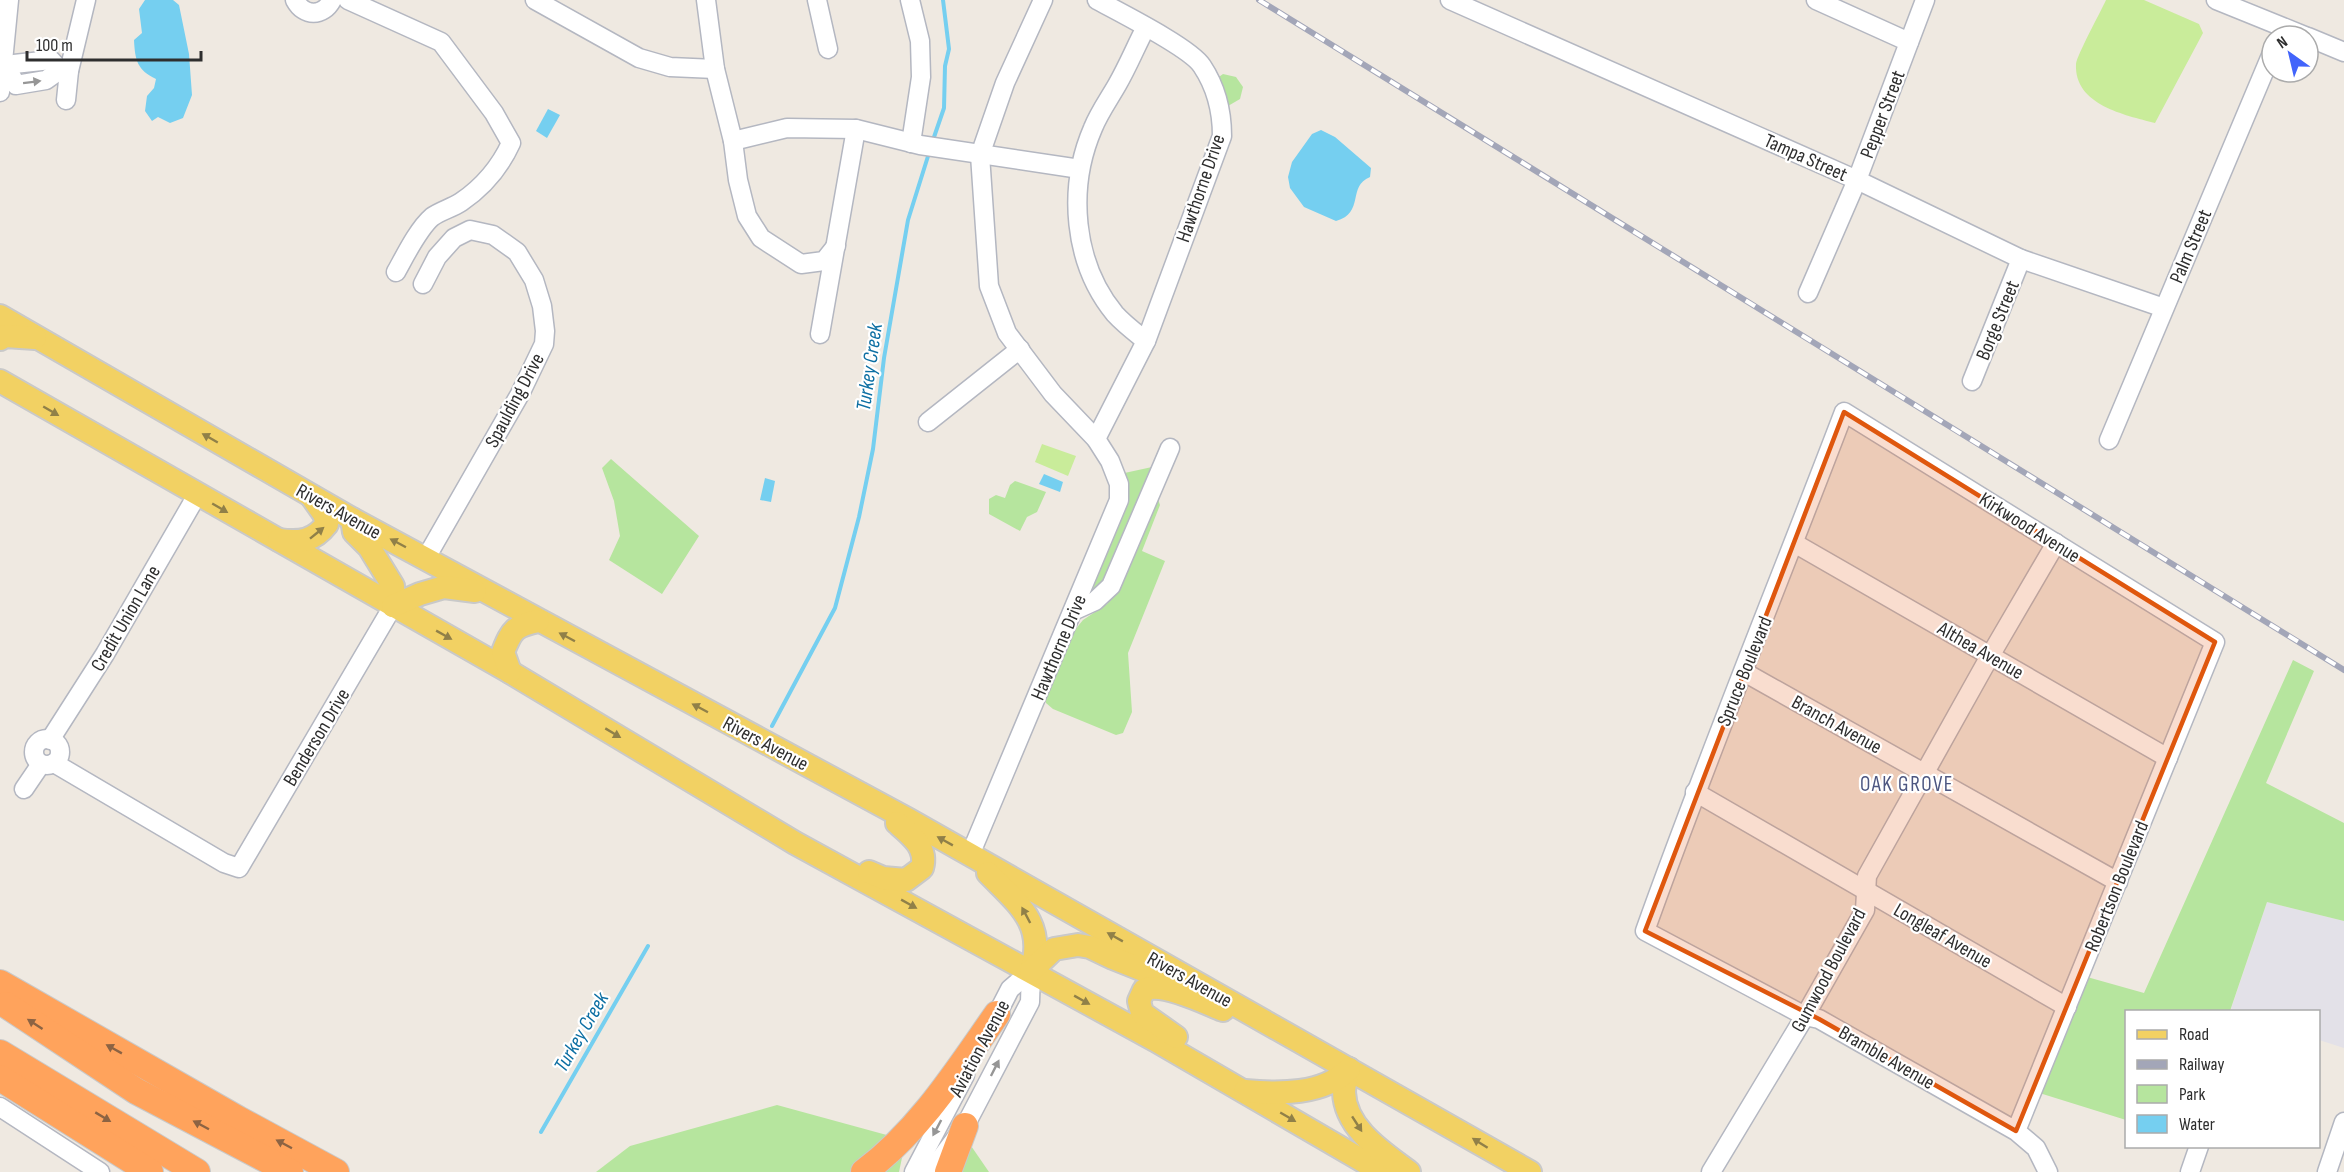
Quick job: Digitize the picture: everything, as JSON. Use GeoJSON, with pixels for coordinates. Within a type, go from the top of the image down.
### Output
{"type":"FeatureCollection","features":[{"type":"Feature","properties":{"kind":"highway"},"geometry":{"type":"LineString","coordinates":[[0,983],[336,1172]]}},
{"type":"Feature","properties":{"kind":"highway"},"geometry":{"type":"LineString","coordinates":[[0,1002],[136,1091],[290,1172]]}},
{"type":"Feature","properties":{"kind":"highway"},"geometry":{"type":"LineString","coordinates":[[864,1172],[902,1139],[927,1111],[997,1014]]}},
{"type":"Feature","properties":{"kind":"highway"},"geometry":{"type":"LineString","coordinates":[[0,1053],[197,1172]]}},
{"type":"Feature","properties":{"kind":"highway"},"geometry":{"type":"LineString","coordinates":[[0,1078],[150,1172]]}},
{"type":"Feature","properties":{"kind":"highway"},"geometry":{"type":"LineString","coordinates":[[948,1172],[965,1126]]}},
{"type":"Feature","properties":{"kind":"main road","name":"Rivers Avenue"},"geometry":{"type":"LineString","coordinates":[[0,316],[351,519],[877,803],[1530,1172]]}},
{"type":"Feature","properties":{"kind":"main road"},"geometry":{"type":"LineString","coordinates":[[0,339],[5,336],[36,338]]}},
{"type":"Feature","properties":{"kind":"main road"},"geometry":{"type":"LineString","coordinates":[[0,381],[274,540],[510,672],[795,843],[1031,971],[1382,1172]]}},
{"type":"Feature","properties":{"kind":"main road"},"geometry":{"type":"LineString","coordinates":[[274,540],[293,542],[308,540],[319,534],[327,524],[324,514],[312,496]]}},
{"type":"Feature","properties":{"kind":"main road"},"geometry":{"type":"LineString","coordinates":[[351,519],[354,532],[369,547],[393,586],[393,606]]}},
{"type":"Feature","properties":{"kind":"main road"},"geometry":{"type":"LineString","coordinates":[[393,606],[420,594],[444,587],[486,592]]}},
{"type":"Feature","properties":{"kind":"main road"},"geometry":{"type":"LineString","coordinates":[[510,672],[503,651],[508,638],[519,626],[538,621]]}},
{"type":"Feature","properties":{"kind":"main road"},"geometry":{"type":"LineString","coordinates":[[795,843],[883,878],[900,880],[911,878],[922,867],[924,854],[911,836],[877,803]]}},
{"type":"Feature","properties":{"kind":"main road"},"geometry":{"type":"LineString","coordinates":[[970,855],[1022,906],[1028,917],[1032,925],[1035,950],[1031,971]]}},
{"type":"Feature","properties":{"kind":"main road"},"geometry":{"type":"LineString","coordinates":[[1031,971],[1054,950],[1070,945],[1090,947],[1121,962],[1237,1005]]}},
{"type":"Feature","properties":{"kind":"main road"},"geometry":{"type":"LineString","coordinates":[[1197,1065],[1190,1044],[1167,1032],[1142,1013],[1139,1001],[1144,990],[1151,987],[1168,989],[1291,1037]]}},
{"type":"Feature","properties":{"kind":"main road"},"geometry":{"type":"LineString","coordinates":[[1244,1091],[1308,1089],[1330,1083],[1341,1077],[1348,1069]]}},
{"type":"Feature","properties":{"kind":"main road"},"geometry":{"type":"LineString","coordinates":[[1348,1069],[1344,1091],[1345,1102],[1353,1120],[1368,1140],[1409,1172]]}},
{"type":"Feature","properties":{"kind":"street"},"geometry":{"type":"LineString","coordinates":[[0,92],[6,71],[9,0]]}},
{"type":"Feature","properties":{"kind":"street"},"geometry":{"type":"LineString","coordinates":[[66,100],[64,70],[86,0]]}},
{"type":"Feature","properties":{"kind":"street"},"geometry":{"type":"LineString","coordinates":[[295,0],[300,8],[310,13],[323,11],[332,0]]}},
{"type":"Feature","properties":{"kind":"street"},"geometry":{"type":"LineString","coordinates":[[348,0],[441,42],[494,113],[511,142],[503,161],[483,184],[460,203],[431,218],[396,272]]}},
{"type":"Feature","properties":{"kind":"street"},"geometry":{"type":"LineString","coordinates":[[535,0],[639,58],[670,67],[715,69]]}},
{"type":"Feature","properties":{"kind":"street"},"geometry":{"type":"LineString","coordinates":[[706,0],[715,69],[733,141],[738,180],[747,216],[761,238],[801,264],[824,261],[836,246]]}},
{"type":"Feature","properties":{"kind":"street"},"geometry":{"type":"LineString","coordinates":[[818,0],[828,49]]}},
{"type":"Feature","properties":{"kind":"street"},"geometry":{"type":"LineString","coordinates":[[910,0],[920,41],[921,77],[916,144]]}},
{"type":"Feature","properties":{"kind":"street","name":"Hawthorne Drive"},"geometry":{"type":"LineString","coordinates":[[970,855],[1119,501],[1119,484],[1110,461],[1096,439],[1053,394],[1007,333],[989,286],[980,155],[1005,83],[1043,0]]}},
{"type":"Feature","properties":{"kind":"street","name":"Hawthorne Drive"},"geometry":{"type":"LineString","coordinates":[[1096,439],[1146,342],[1222,136],[1222,115],[1212,85],[1201,64],[1176,45],[1097,0]]}},
{"type":"Feature","properties":{"kind":"street","name":"Tampa Street"},"geometry":{"type":"LineString","coordinates":[[1450,0],[1485,8],[1857,180],[2021,259],[2163,308]]}},
{"type":"Feature","properties":{"kind":"street"},"geometry":{"type":"LineString","coordinates":[[1816,0],[1909,42]]}},
{"type":"Feature","properties":{"kind":"street","name":"Pepper Street"},"geometry":{"type":"LineString","coordinates":[[1808,293],[1857,180],[1925,0]]}},
{"type":"Feature","properties":{"kind":"street"},"geometry":{"type":"LineString","coordinates":[[2216,0],[2265,24]]}},
{"type":"Feature","properties":{"kind":"street"},"geometry":{"type":"LineString","coordinates":[[1146,27],[1093,128],[1080,168],[1077,204],[1082,249],[1095,284],[1116,315],[1146,342]]}},
{"type":"Feature","properties":{"kind":"street"},"geometry":{"type":"LineString","coordinates":[[2320,43],[2344,52]]}},
{"type":"Feature","properties":{"kind":"street"},"geometry":{"type":"LineString","coordinates":[[6,71],[16,85],[46,80],[64,70]]}},
{"type":"Feature","properties":{"kind":"street","name":"Palm Street"},"geometry":{"type":"LineString","coordinates":[[2109,440],[2260,81]]}},
{"type":"Feature","properties":{"kind":"street"},"geometry":{"type":"LineString","coordinates":[[733,141],[787,128],[856,129],[916,144],[1080,168]]}},
{"type":"Feature","properties":{"kind":"street"},"geometry":{"type":"LineString","coordinates":[[820,334],[856,129]]}},
{"type":"Feature","properties":{"kind":"street","name":"Spaulding Drive"},"geometry":{"type":"LineString","coordinates":[[423,284],[437,258],[454,238],[470,230],[493,235],[517,252],[534,280],[542,306],[545,331],[544,344],[521,392],[426,558]]}},
{"type":"Feature","properties":{"kind":"street","name":"Borge Street"},"geometry":{"type":"LineString","coordinates":[[1972,381],[2021,259]]}},
{"type":"Feature","properties":{"kind":"street"},"geometry":{"type":"LineString","coordinates":[[928,422],[1020,349]]}},
{"type":"Feature","properties":{"kind":"street","name":"Spruce Boulevard"},"geometry":{"type":"LineString","coordinates":[[1645,931],[1695,792],[1744,672],[1844,412]]}},
{"type":"Feature","properties":{"kind":"street","name":"Kirkwood Avenue"},"geometry":{"type":"LineString","coordinates":[[1844,412],[2215,642]]}},
{"type":"Feature","properties":{"kind":"street"},"geometry":{"type":"LineString","coordinates":[[1073,612],[1095,601],[1111,586],[1170,448]]}},
{"type":"Feature","properties":{"kind":"street","name":"Credit Union Lane"},"geometry":{"type":"LineString","coordinates":[[47,764],[34,754],[36,746],[42,740],[50,740],[105,654],[197,495]]}},
{"type":"Feature","properties":{"kind":"street","name":"Althea Avenue"},"geometry":{"type":"LineString","coordinates":[[1794,543],[2168,758]]}},
{"type":"Feature","properties":{"kind":"street","name":"Gumwood Boulevard"},"geometry":{"type":"LineString","coordinates":[[1711,1172],[1805,1016],[1865,910],[1867,876],[2056,543]]}},
{"type":"Feature","properties":{"kind":"street","name":"Benderson Drive"},"geometry":{"type":"LineString","coordinates":[[47,764],[224,863],[239,868],[393,606]]}},
{"type":"Feature","properties":{"kind":"street","name":"Robertson Boulevard"},"geometry":{"type":"LineString","coordinates":[[2016,1131],[2215,642]]}},
{"type":"Feature","properties":{"kind":"street","name":"Branch Avenue"},"geometry":{"type":"LineString","coordinates":[[1744,672],[2118,882]]}},
{"type":"Feature","properties":{"kind":"street"},"geometry":{"type":"LineString","coordinates":[[24,789],[47,764]]}},
{"type":"Feature","properties":{"kind":"street","name":"Longleaf Avenue"},"geometry":{"type":"LineString","coordinates":[[1695,792],[2067,1007]]}},
{"type":"Feature","properties":{"kind":"street","name":"Bramble Avenue"},"geometry":{"type":"LineString","coordinates":[[1645,931],[1805,1016],[1819,1019],[2016,1131],[2036,1148],[2048,1172]]}},
{"type":"Feature","properties":{"kind":"street","name":"Aviation Avenue"},"geometry":{"type":"LineString","coordinates":[[914,1172],[1010,989],[1031,971]]}},
{"type":"Feature","properties":{"kind":"street","name":"Aviation Avenue"},"geometry":{"type":"LineString","coordinates":[[933,1172],[965,1126],[1030,1002],[1031,971]]}},
{"type":"Feature","properties":{"kind":"street"},"geometry":{"type":"LineString","coordinates":[[0,1107],[100,1172]]}},
{"type":"Feature","properties":{"kind":"street"},"geometry":{"type":"LineString","coordinates":[[2327,1172],[2344,1122]]}},
{"type":"Feature","properties":{"kind":"street"},"geometry":{"type":"LineString","coordinates":[[2190,1172],[2198,1148]]}},
{"type":"Feature","properties":{"kind":"highlighted area"},"geometry":{"type":"Polygon","coordinates":[[[1844,412],[2215,642],[2016,1131],[1819,1019],[1645,931],[1844,412]]]}},
{"type":"Feature","properties":{"kind":"shaded area"},"geometry":{"type":"Polygon","coordinates":[[[2267,902],[2344,921],[2344,1048],[2320,1040],[2320,1010],[2231,1010],[2267,902]]]}},
{"type":"Feature","properties":{"kind":"green space"},"geometry":{"type":"Polygon","coordinates":[[[2106,0],[2144,0],[2199,24],[2203,33],[2155,123],[2116,112],[2092,99],[2083,89],[2078,78],[2077,59],[2106,0]]]}},
{"type":"Feature","properties":{"kind":"green space"},"geometry":{"type":"Polygon","coordinates":[[[1223,74],[1236,77],[1243,87],[1240,99],[1228,106],[1224,105],[1216,79],[1223,74]]]}},
{"type":"Feature","properties":{"kind":"green space"},"geometry":{"type":"Polygon","coordinates":[[[1042,444],[1076,456],[1068,476],[1035,462],[1042,444]]]}},
{"type":"Feature","properties":{"kind":"green space"},"geometry":{"type":"Polygon","coordinates":[[[611,459],[699,536],[662,594],[609,560],[620,536],[614,501],[602,468],[611,459]]]}},
{"type":"Feature","properties":{"kind":"green space"},"geometry":{"type":"Polygon","coordinates":[[[1152,467],[1107,578],[1097,591],[1087,595],[1120,474],[1152,467]]]}},
{"type":"Feature","properties":{"kind":"green space"},"geometry":{"type":"Polygon","coordinates":[[[1015,481],[1046,492],[1037,512],[1027,517],[1020,531],[989,514],[989,499],[996,495],[1005,498],[1010,485],[1015,481]]]}},
{"type":"Feature","properties":{"kind":"green space"},"geometry":{"type":"Polygon","coordinates":[[[1158,499],[1160,505],[1142,551],[1165,561],[1128,653],[1132,712],[1123,733],[1116,735],[1053,709],[1046,703],[1045,694],[1070,636],[1083,620],[1107,604],[1120,587],[1158,499]]]}},
{"type":"Feature","properties":{"kind":"green space"},"geometry":{"type":"Polygon","coordinates":[[[2293,660],[2314,671],[2266,783],[2344,823],[2344,921],[2267,902],[2230,1010],[2125,1010],[2125,1120],[2033,1091],[2080,975],[2144,993],[2293,660]]]}},
{"type":"Feature","properties":{"kind":"green space"},"geometry":{"type":"Polygon","coordinates":[[[777,1105],[894,1137],[851,1172],[596,1172],[630,1146],[777,1105]]]}},
{"type":"Feature","properties":{"kind":"green space"},"geometry":{"type":"Polygon","coordinates":[[[967,1140],[989,1172],[954,1172],[967,1140]]]}},
{"type":"Feature","properties":{"kind":"green space"},"geometry":{"type":"Polygon","coordinates":[[[904,1148],[899,1172],[874,1172],[904,1148]]]}},
{"type":"Feature","properties":{"kind":"water"},"geometry":{"type":"Polygon","coordinates":[[[145,0],[173,0],[179,5],[189,54],[192,95],[183,118],[170,123],[158,117],[152,121],[145,111],[147,96],[154,88],[156,79],[138,64],[134,40],[142,33],[139,9],[145,0]]]}},
{"type":"Feature","properties":{"kind":"water"},"geometry":{"type":"Polygon","coordinates":[[[548,109],[560,115],[547,138],[536,131],[548,109]]]}},
{"type":"Feature","properties":{"kind":"water"},"geometry":{"type":"Polygon","coordinates":[[[1321,130],[1335,137],[1371,168],[1370,177],[1359,187],[1350,212],[1336,221],[1304,207],[1290,188],[1288,177],[1292,162],[1312,134],[1321,130]]]}},
{"type":"Feature","properties":{"kind":"water"},"geometry":{"type":"Polygon","coordinates":[[[1044,474],[1063,482],[1060,492],[1039,484],[1044,474]]]}},
{"type":"Feature","properties":{"kind":"water"},"geometry":{"type":"Polygon","coordinates":[[[765,478],[775,481],[771,502],[760,500],[765,478]]]}},
{"type":"Feature","properties":{"kind":"waterway","name":"Turkey Creek"},"geometry":{"type":"LineString","coordinates":[[933,140],[944,108],[945,66],[949,49],[943,0]]}},
{"type":"Feature","properties":{"kind":"waterway","name":"Turkey Creek"},"geometry":{"type":"LineString","coordinates":[[772,726],[835,608],[859,517],[873,449],[884,358],[908,220],[929,153]]}},
{"type":"Feature","properties":{"kind":"waterway","name":"Turkey Creek"},"geometry":{"type":"LineString","coordinates":[[541,1132],[648,946]]}},
{"type":"Feature","properties":{"kind":"railway"},"geometry":{"type":"LineString","coordinates":[[1259,0],[2344,670]]}},
{"type":"Feature","properties":{"kind":"district","name":"OAK GROVE"},"geometry":{"type":"Point","coordinates":[1907,784]}}]}
